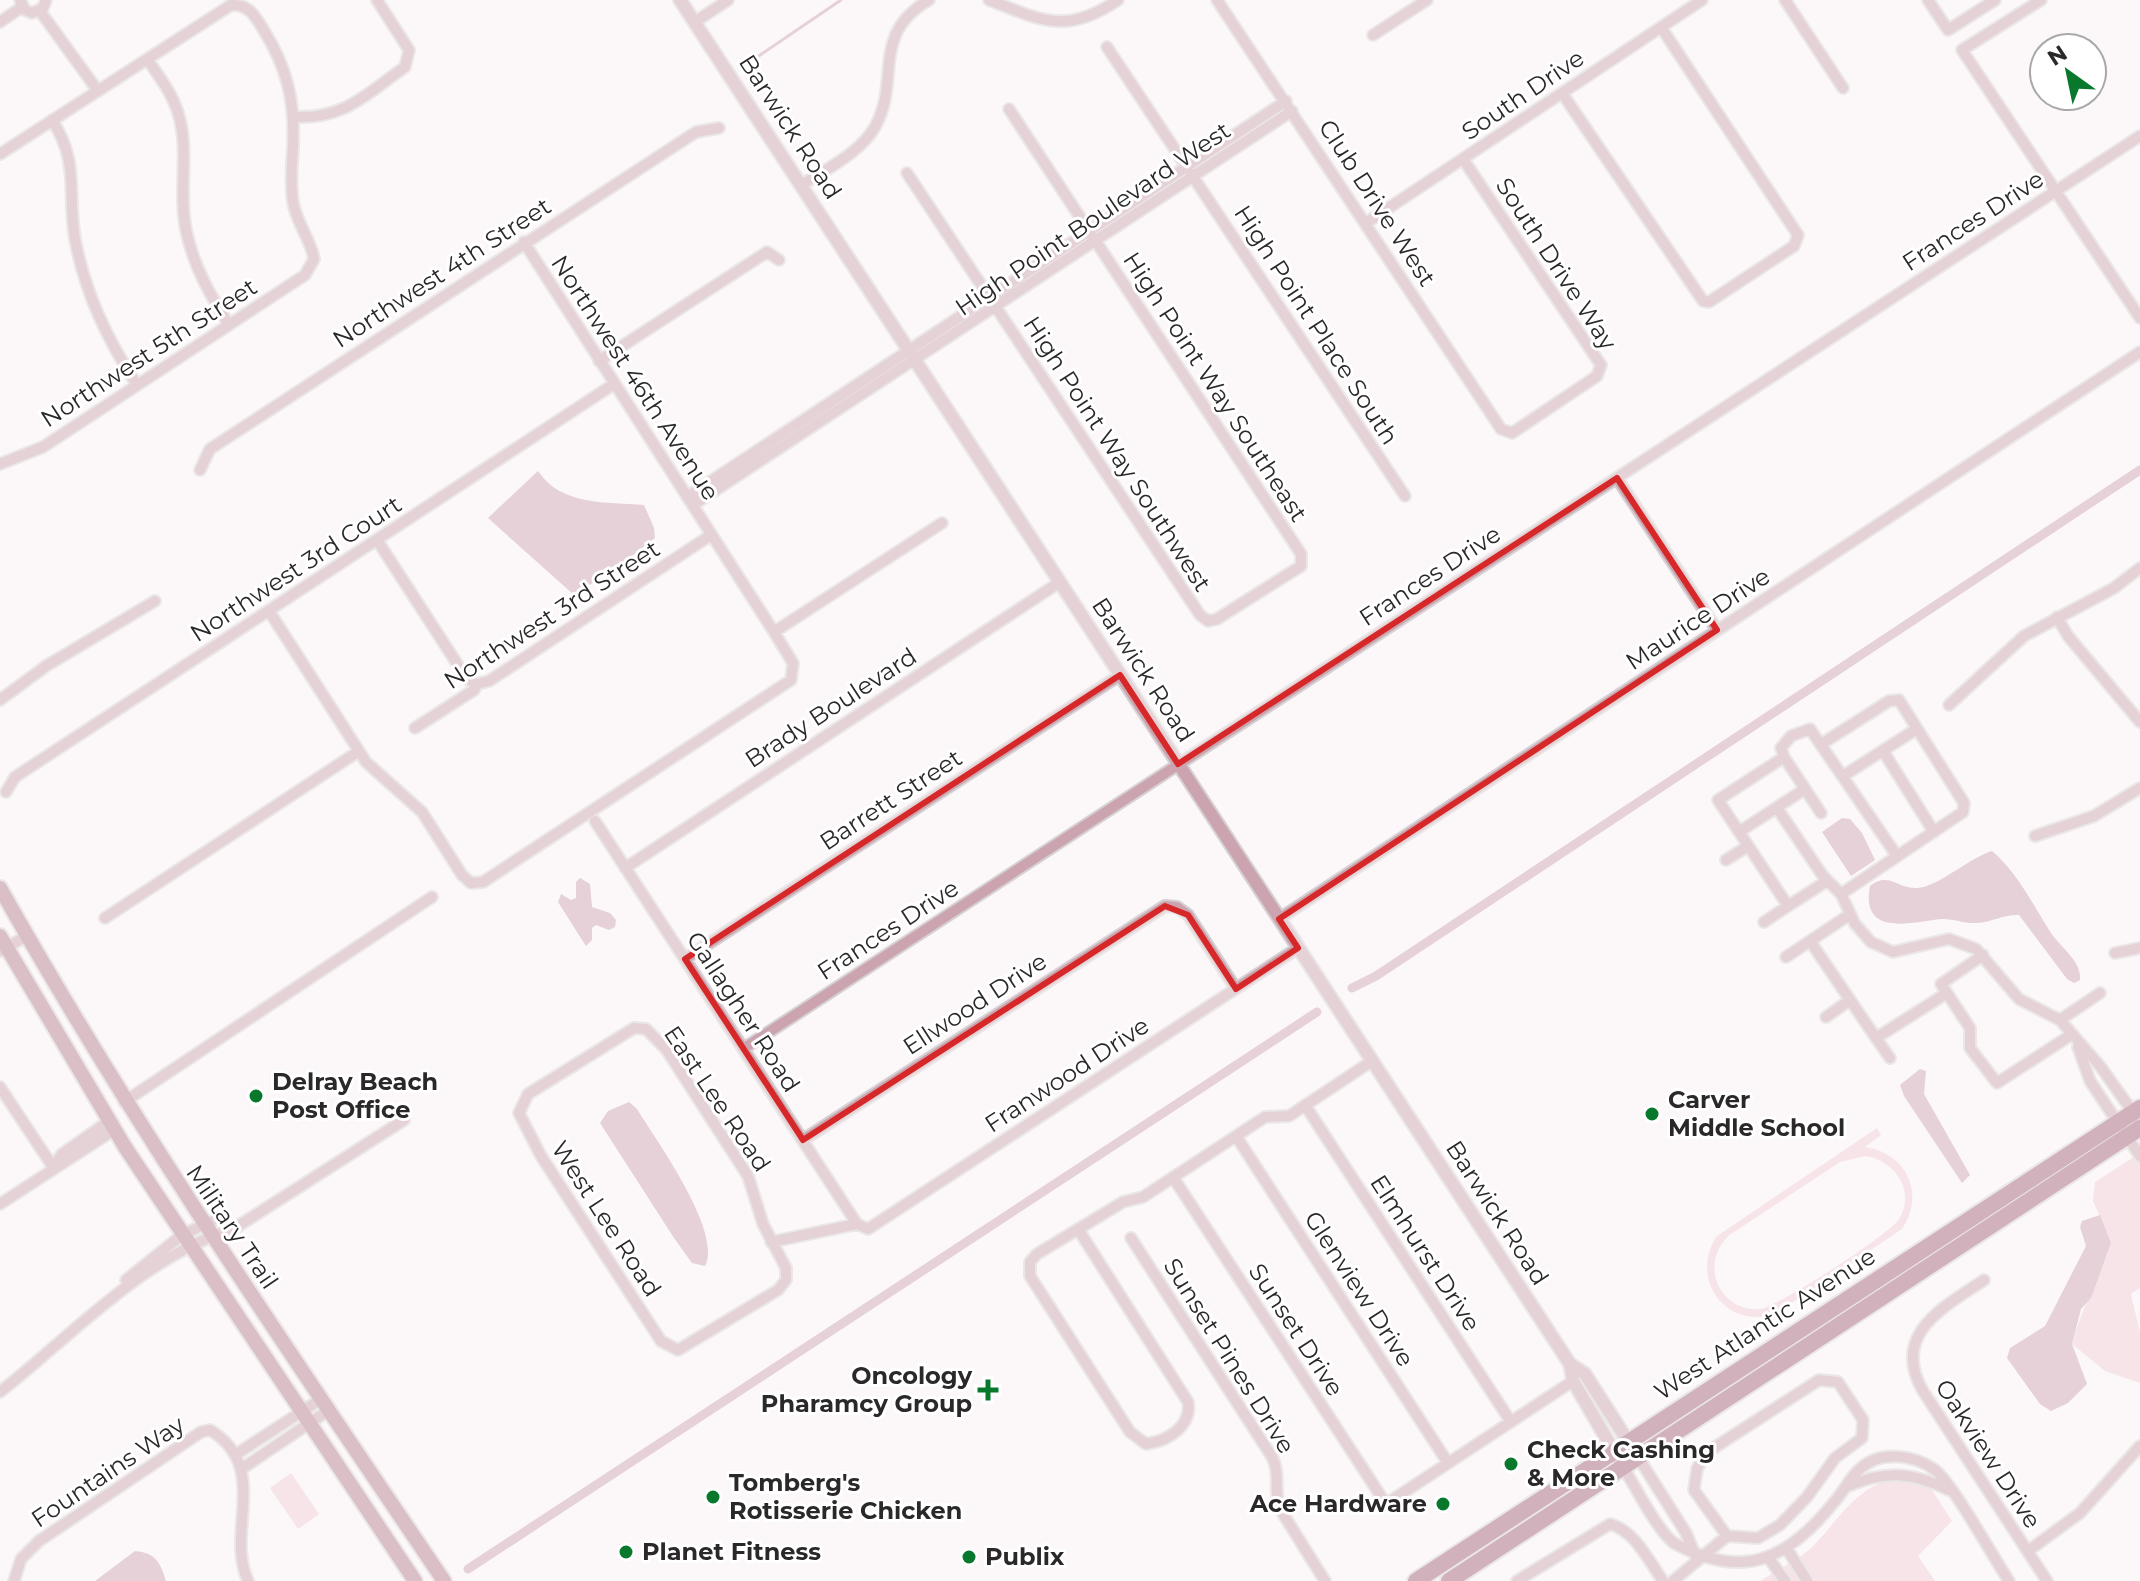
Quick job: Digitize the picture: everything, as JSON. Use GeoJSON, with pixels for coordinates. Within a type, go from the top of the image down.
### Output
{"type":"FeatureCollection","features":[{"type":"Feature","properties":{"kind":"main road","name":"Military Trail"},"geometry":{"type":"LineString","coordinates":[[0,888],[124,1102],[444,1581]]}},
{"type":"Feature","properties":{"kind":"main road","name":"Military Trail"},"geometry":{"type":"LineString","coordinates":[[2,945],[186,1241],[415,1581]]}},
{"type":"Feature","properties":{"kind":"main road","name":"West Atlantic Avenue"},"geometry":{"type":"LineString","coordinates":[[1416,1581],[1622,1446],[2133,1122]]}},
{"type":"Feature","properties":{"kind":"main road","name":"West Atlantic Avenue"},"geometry":{"type":"LineString","coordinates":[[1449,1581],[2133,1122]]}},
{"type":"Feature","properties":{"kind":"street"},"geometry":{"type":"LineString","coordinates":[[0,22],[21,4],[32,13],[40,11],[46,0]]}},
{"type":"Feature","properties":{"kind":"street"},"geometry":{"type":"LineString","coordinates":[[0,154],[231,5],[244,6],[253,14],[284,67],[294,117],[319,118],[336,114],[405,67],[410,56],[406,44],[377,0]]}},
{"type":"Feature","properties":{"kind":"street","name":"Barwick Road"},"geometry":{"type":"LineString","coordinates":[[680,0],[1570,1364],[1585,1374],[1622,1446],[1623,1467]]}},
{"type":"Feature","properties":{"kind":"street"},"geometry":{"type":"LineString","coordinates":[[695,22],[728,0]]}},
{"type":"Feature","properties":{"kind":"street"},"geometry":{"type":"LineString","coordinates":[[802,185],[870,135],[881,114],[895,33],[909,14],[929,0]]}},
{"type":"Feature","properties":{"kind":"street"},"geometry":{"type":"LineString","coordinates":[[989,0],[1042,20],[1065,23],[1088,18],[1118,0]]}},
{"type":"Feature","properties":{"kind":"street","name":"Club Drive West"},"geometry":{"type":"LineString","coordinates":[[1217,0],[1501,429]]}},
{"type":"Feature","properties":{"kind":"street"},"geometry":{"type":"LineString","coordinates":[[1373,35],[1427,0]]}},
{"type":"Feature","properties":{"kind":"street","name":"South Drive"},"geometry":{"type":"LineString","coordinates":[[1366,223],[1702,0]]}},
{"type":"Feature","properties":{"kind":"street"},"geometry":{"type":"LineString","coordinates":[[1785,0],[1843,88]]}},
{"type":"Feature","properties":{"kind":"street"},"geometry":{"type":"LineString","coordinates":[[1928,0],[1948,30],[1995,0]]}},
{"type":"Feature","properties":{"kind":"street"},"geometry":{"type":"LineString","coordinates":[[2041,0],[1962,50],[2140,318]]}},
{"type":"Feature","properties":{"kind":"street"},"geometry":{"type":"LineString","coordinates":[[40,11],[98,91]]}},
{"type":"Feature","properties":{"kind":"street"},"geometry":{"type":"LineString","coordinates":[[1562,93],[1703,301],[1709,302],[1794,246],[1798,235],[1661,27]]}},
{"type":"Feature","properties":{"kind":"street","name":"High Point Place South"},"geometry":{"type":"LineString","coordinates":[[1107,47],[1405,496]]}},
{"type":"Feature","properties":{"kind":"street"},"geometry":{"type":"LineString","coordinates":[[147,59],[179,114],[183,142],[182,206],[192,253],[211,297],[229,325]]}},
{"type":"Feature","properties":{"kind":"street","name":"High Point Boulevard West"},"geometry":{"type":"LineString","coordinates":[[912,356],[1289,106]]}},
{"type":"Feature","properties":{"kind":"street","name":"High Point Way Southeast"},"geometry":{"type":"LineString","coordinates":[[1009,109],[1301,554],[1301,566],[1217,619],[1208,621]]}},
{"type":"Feature","properties":{"kind":"street","name":"Northwest 5th Street"},"geometry":{"type":"LineString","coordinates":[[0,464],[43,447],[305,275],[312,266],[313,253],[297,218],[292,196],[294,117]]}},
{"type":"Feature","properties":{"kind":"street"},"geometry":{"type":"LineString","coordinates":[[52,120],[71,158],[75,237],[87,287],[104,329],[137,385]]}},
{"type":"Feature","properties":{"kind":"street","name":"Northwest 4th Street"},"geometry":{"type":"LineString","coordinates":[[200,470],[210,449],[524,242],[696,132],[719,128]]}},
{"type":"Feature","properties":{"kind":"street","name":"Frances Drive"},"geometry":{"type":"LineString","coordinates":[[743,1049],[2140,136]]}},
{"type":"Feature","properties":{"kind":"street","name":"South Drive Way"},"geometry":{"type":"LineString","coordinates":[[1463,159],[1601,365],[1597,376],[1512,433],[1501,429]]}},
{"type":"Feature","properties":{"kind":"street","name":"High Point Way Southwest"},"geometry":{"type":"LineString","coordinates":[[907,173],[1200,615],[1208,621]]}},
{"type":"Feature","properties":{"kind":"street","name":"Northwest 46th Avenue"},"geometry":{"type":"LineString","coordinates":[[524,242],[793,663],[794,675],[778,690],[592,817]]}},
{"type":"Feature","properties":{"kind":"street"},"geometry":{"type":"LineString","coordinates":[[599,361],[767,252],[779,260]]}},
{"type":"Feature","properties":{"kind":"street","name":"Maurice Drive"},"geometry":{"type":"LineString","coordinates":[[1279,919],[2140,352]]}},
{"type":"Feature","properties":{"kind":"street"},"geometry":{"type":"LineString","coordinates":[[690,501],[912,356]]}},
{"type":"Feature","properties":{"kind":"street","name":"Northwest 3rd Court"},"geometry":{"type":"LineString","coordinates":[[6,792],[15,777],[614,384]]}},
{"type":"Feature","properties":{"kind":"street"},"geometry":{"type":"LineString","coordinates":[[1617,478],[1717,630]]}},
{"type":"Feature","properties":{"kind":"street"},"geometry":{"type":"LineString","coordinates":[[774,632],[942,523]]}},
{"type":"Feature","properties":{"kind":"street","name":"Northwest 3rd Street"},"geometry":{"type":"LineString","coordinates":[[415,728],[474,690],[477,684],[489,681],[711,535]]}},
{"type":"Feature","properties":{"kind":"street"},"geometry":{"type":"LineString","coordinates":[[377,540],[467,679],[477,684]]}},
{"type":"Feature","properties":{"kind":"street"},"geometry":{"type":"LineString","coordinates":[[1949,705],[2015,644],[2057,617],[2114,588],[2140,568]]}},
{"type":"Feature","properties":{"kind":"street","name":"Brady Boulevard"},"geometry":{"type":"LineString","coordinates":[[625,868],[1060,582]]}},
{"type":"Feature","properties":{"kind":"street"},"geometry":{"type":"LineString","coordinates":[[0,700],[46,666],[155,601]]}},
{"type":"Feature","properties":{"kind":"street"},"geometry":{"type":"LineString","coordinates":[[269,611],[370,767],[422,812],[462,875],[471,883],[483,882],[592,817]]}},
{"type":"Feature","properties":{"kind":"street"},"geometry":{"type":"LineString","coordinates":[[2057,617],[2068,636],[2135,707],[2140,722]]}},
{"type":"Feature","properties":{"kind":"street","name":"Barrett Street"},"geometry":{"type":"LineString","coordinates":[[685,959],[1120,675]]}},
{"type":"Feature","properties":{"kind":"street"},"geometry":{"type":"LineString","coordinates":[[1823,743],[1889,701],[1899,700],[1915,730],[1964,803],[1963,812],[1841,894]]}},
{"type":"Feature","properties":{"kind":"street"},"geometry":{"type":"LineString","coordinates":[[1821,813],[1781,748],[1791,736],[1810,729],[1823,743],[1897,856]]}},
{"type":"Feature","properties":{"kind":"street"},"geometry":{"type":"LineString","coordinates":[[1843,776],[1915,730]]}},
{"type":"Feature","properties":{"kind":"street"},"geometry":{"type":"LineString","coordinates":[[105,918],[359,751]]}},
{"type":"Feature","properties":{"kind":"street"},"geometry":{"type":"LineString","coordinates":[[1883,751],[1934,832]]}},
{"type":"Feature","properties":{"kind":"street"},"geometry":{"type":"LineString","coordinates":[[1784,757],[1718,800],[1788,906]]}},
{"type":"Feature","properties":{"kind":"street"},"geometry":{"type":"LineString","coordinates":[[2035,836],[2094,816],[2140,788]]}},
{"type":"Feature","properties":{"kind":"street"},"geometry":{"type":"LineString","coordinates":[[1739,832],[1805,789]]}},
{"type":"Feature","properties":{"kind":"street"},"geometry":{"type":"LineString","coordinates":[[1777,808],[1827,881],[1841,894],[1860,932],[1880,948],[1907,951],[1949,939],[1963,942],[1983,955],[2019,999],[2060,1020],[2100,1066],[2133,1122],[2140,1156]]}},
{"type":"Feature","properties":{"kind":"street","name":"Gallagher Road"},"geometry":{"type":"LineString","coordinates":[[592,817],[857,1224]]}},
{"type":"Feature","properties":{"kind":"street"},"geometry":{"type":"LineString","coordinates":[[1726,860],[1748,846]]}},
{"type":"Feature","properties":{"kind":"street"},"geometry":{"type":"LineString","coordinates":[[1764,922],[1827,881]]}},
{"type":"Feature","properties":{"kind":"street"},"geometry":{"type":"LineString","coordinates":[[124,1102],[432,897]]}},
{"type":"Feature","properties":{"kind":"street","name":"Ellwood Drive"},"geometry":{"type":"LineString","coordinates":[[803,1140],[1158,909],[1171,905],[1188,915],[1236,989]]}},
{"type":"Feature","properties":{"kind":"street"},"geometry":{"type":"LineString","coordinates":[[1786,957],[1849,915]]}},
{"type":"Feature","properties":{"kind":"street"},"geometry":{"type":"LineString","coordinates":[[2,945],[27,936]]}},
{"type":"Feature","properties":{"kind":"street"},"geometry":{"type":"LineString","coordinates":[[1810,941],[1890,1058]]}},
{"type":"Feature","properties":{"kind":"street","name":"Franwood Drive"},"geometry":{"type":"LineString","coordinates":[[857,1224],[868,1229],[1298,948]]}},
{"type":"Feature","properties":{"kind":"street"},"geometry":{"type":"LineString","coordinates":[[2115,953],[2140,948]]}},
{"type":"Feature","properties":{"kind":"street"},"geometry":{"type":"LineString","coordinates":[[1983,955],[1941,984],[1970,1028],[1970,1048],[1997,1083],[2074,1039]]}},
{"type":"Feature","properties":{"kind":"street"},"geometry":{"type":"LineString","coordinates":[[1876,1038],[1947,993]]}},
{"type":"Feature","properties":{"kind":"street"},"geometry":{"type":"LineString","coordinates":[[2060,1020],[2100,993]]}},
{"type":"Feature","properties":{"kind":"street"},"geometry":{"type":"LineString","coordinates":[[1826,1017],[1850,1000]]}},
{"type":"Feature","properties":{"kind":"street","name":"East Lee Road"},"geometry":{"type":"LineString","coordinates":[[520,1110],[528,1094],[620,1033],[641,1028],[666,1049],[739,1161],[771,1242],[786,1268],[782,1286],[684,1349],[666,1346]]}},
{"type":"Feature","properties":{"kind":"street"},"geometry":{"type":"LineString","coordinates":[[2074,1039],[2090,1081],[2133,1122]]}},
{"type":"Feature","properties":{"kind":"street"},"geometry":{"type":"LineString","coordinates":[[1078,1229],[1188,1402],[1189,1414],[1184,1424],[1158,1442],[1146,1444],[1130,1432],[1030,1276],[1030,1262],[1037,1254],[1078,1229],[1123,1202],[1143,1197],[1265,1117],[1282,1118],[1372,1061]]}},
{"type":"Feature","properties":{"kind":"street"},"geometry":{"type":"LineString","coordinates":[[0,1087],[53,1167]]}},
{"type":"Feature","properties":{"kind":"street","name":"Elmhurst Drive"},"geometry":{"type":"LineString","coordinates":[[1305,1105],[1511,1422]]}},
{"type":"Feature","properties":{"kind":"street","name":"West Lee Road"},"geometry":{"type":"LineString","coordinates":[[520,1110],[522,1124],[541,1156],[666,1346]]}},
{"type":"Feature","properties":{"kind":"street"},"geometry":{"type":"LineString","coordinates":[[0,1392],[113,1297],[118,1287],[186,1241],[208,1227],[235,1228],[404,1120]]}},
{"type":"Feature","properties":{"kind":"street"},"geometry":{"type":"LineString","coordinates":[[0,1204],[112,1126]]}},
{"type":"Feature","properties":{"kind":"street","name":"Glenview Drive"},"geometry":{"type":"LineString","coordinates":[[1236,1136],[1448,1463]]}},
{"type":"Feature","properties":{"kind":"street","name":"Sunset Drive"},"geometry":{"type":"LineString","coordinates":[[1173,1177],[1386,1504],[1448,1463]]}},
{"type":"Feature","properties":{"kind":"street"},"geometry":{"type":"LineString","coordinates":[[771,1242],[857,1224]]}},
{"type":"Feature","properties":{"kind":"street","name":"Sunset Pines Drive"},"geometry":{"type":"LineString","coordinates":[[1131,1238],[1272,1457],[1278,1472],[1276,1498],[1280,1509],[1325,1581]]}},
{"type":"Feature","properties":{"kind":"street","name":"Oakview Drive"},"geometry":{"type":"LineString","coordinates":[[1984,1280],[1936,1312],[1923,1327],[1915,1345],[1914,1366],[1923,1391],[2047,1581]]}},
{"type":"Feature","properties":{"kind":"street","name":"Barwick Road"},"geometry":{"type":"LineString","coordinates":[[1570,1364],[1573,1381],[1622,1446],[1638,1457]]}},
{"type":"Feature","properties":{"kind":"street"},"geometry":{"type":"LineString","coordinates":[[1673,1581],[1727,1536],[1758,1538],[1780,1525],[1807,1497],[1835,1458],[1862,1438],[1863,1420],[1838,1382],[1819,1380],[1706,1453],[1697,1469],[1694,1490],[1727,1536]]}},
{"type":"Feature","properties":{"kind":"street"},"geometry":{"type":"LineString","coordinates":[[1448,1463],[1573,1381]]}},
{"type":"Feature","properties":{"kind":"street"},"geometry":{"type":"LineString","coordinates":[[235,1455],[325,1405]]}},
{"type":"Feature","properties":{"kind":"street"},"geometry":{"type":"LineString","coordinates":[[248,1581],[240,1564],[243,1468],[305,1418]]}},
{"type":"Feature","properties":{"kind":"street","name":"Fountains Way"},"geometry":{"type":"LineString","coordinates":[[14,1581],[21,1559],[39,1541],[201,1432],[210,1430],[222,1437],[243,1468]]}},
{"type":"Feature","properties":{"kind":"street"},"geometry":{"type":"LineString","coordinates":[[2028,1551],[2080,1513],[2140,1446]]}},
{"type":"Feature","properties":{"kind":"street"},"geometry":{"type":"LineString","coordinates":[[1638,1457],[1686,1533],[1698,1558]]}},
{"type":"Feature","properties":{"kind":"street"},"geometry":{"type":"LineString","coordinates":[[1623,1467],[1672,1542],[1718,1569],[1738,1572],[1770,1560],[1809,1532],[1864,1465],[1899,1457],[1932,1468],[2009,1581]]}},
{"type":"Feature","properties":{"kind":"street"},"geometry":{"type":"LineString","coordinates":[[1848,1486],[1872,1476],[1899,1473],[1925,1479],[1950,1491]]}},
{"type":"Feature","properties":{"kind":"street"},"geometry":{"type":"LineString","coordinates":[[1517,1581],[1610,1524],[1622,1527],[1663,1581]]}},
{"type":"Feature","properties":{"kind":"street"},"geometry":{"type":"LineString","coordinates":[[1787,1549],[1806,1580]]}},
{"type":"Feature","properties":{"kind":"street"},"geometry":{"type":"LineString","coordinates":[[1770,1560],[1785,1581]]}},
{"type":"Feature","properties":{"kind":"highlighted area"},"geometry":{"type":"Polygon","coordinates":[[[1617,478],[1717,630],[1279,919],[1298,948],[1236,989],[1188,915],[1165,906],[803,1140],[685,959],[1120,675],[1178,764],[1617,478]]]}},
{"type":"Feature","properties":{"kind":"shaded area"},"geometry":{"type":"Polygon","coordinates":[[[538,471],[559,491],[572,496],[600,502],[644,505],[655,538],[604,577],[573,594],[488,518],[538,471]]]}},
{"type":"Feature","properties":{"kind":"shaded area"},"geometry":{"type":"Polygon","coordinates":[[[1842,818],[1850,819],[1862,833],[1875,860],[1851,876],[1822,832],[1842,818]]]}},
{"type":"Feature","properties":{"kind":"shaded area"},"geometry":{"type":"Polygon","coordinates":[[[1992,851],[2017,879],[2051,933],[2074,960],[2080,980],[2074,983],[2067,979],[2019,915],[1977,923],[1945,919],[1904,924],[1881,920],[1873,914],[1869,902],[1870,886],[1877,882],[1888,880],[1910,888],[1925,886],[1992,851]]]}},
{"type":"Feature","properties":{"kind":"shaded area"},"geometry":{"type":"Polygon","coordinates":[[[580,878],[590,884],[592,907],[610,913],[616,920],[615,927],[609,930],[596,925],[592,928],[592,940],[586,946],[558,902],[561,894],[571,900],[576,898],[576,882],[580,878]]]}},
{"type":"Feature","properties":{"kind":"shaded area"},"geometry":{"type":"Polygon","coordinates":[[[1920,1069],[1926,1071],[1924,1094],[1970,1175],[1962,1183],[1904,1096],[1900,1085],[1920,1069]]]}},
{"type":"Feature","properties":{"kind":"shaded area"},"geometry":{"type":"Polygon","coordinates":[[[629,1102],[637,1109],[685,1186],[705,1231],[708,1251],[705,1266],[692,1263],[600,1123],[608,1111],[629,1102]]]}},
{"type":"Feature","properties":{"kind":"shaded area"},"geometry":{"type":"Polygon","coordinates":[[[1877,1128],[1881,1135],[1865,1147],[1891,1157],[1901,1166],[1912,1189],[1909,1215],[1902,1229],[1777,1313],[1759,1317],[1742,1315],[1717,1298],[1707,1269],[1709,1252],[1717,1236],[1877,1128]],[[1865,1156],[1840,1162],[1728,1236],[1720,1246],[1715,1263],[1715,1276],[1724,1294],[1746,1308],[1760,1309],[1771,1305],[1833,1269],[1891,1227],[1904,1208],[1904,1188],[1893,1170],[1865,1156]]]}},
{"type":"Feature","properties":{"kind":"shaded area"},"geometry":{"type":"Polygon","coordinates":[[[2140,1153],[2140,1288],[2131,1294],[2140,1333],[2140,1383],[2105,1371],[2072,1344],[2111,1243],[2093,1201],[2095,1182],[2140,1153]]]}},
{"type":"Feature","properties":{"kind":"shaded area"},"geometry":{"type":"Polygon","coordinates":[[[2100,1215],[2111,1243],[2091,1298],[2081,1309],[2072,1344],[2087,1384],[2068,1403],[2051,1411],[2040,1404],[2007,1358],[2010,1348],[2045,1326],[2086,1246],[2080,1227],[2082,1221],[2100,1215]]]}},
{"type":"Feature","properties":{"kind":"shaded area"},"geometry":{"type":"Polygon","coordinates":[[[291,1473],[319,1514],[298,1529],[270,1488],[291,1473]]]}},
{"type":"Feature","properties":{"kind":"shaded area"},"geometry":{"type":"Polygon","coordinates":[[[1903,1477],[1932,1490],[1952,1521],[1918,1556],[1935,1581],[1760,1581],[1812,1547],[1862,1494],[1887,1480],[1903,1477]]]}},
{"type":"Feature","properties":{"kind":"shaded area"},"geometry":{"type":"Polygon","coordinates":[[[135,1551],[156,1560],[166,1581],[95,1581],[135,1551]]]}},
{"type":"Feature","properties":{"kind":"waterway"},"geometry":{"type":"LineString","coordinates":[[747,64],[841,0]]}},
{"type":"Feature","properties":{"kind":"waterway"},"geometry":{"type":"LineString","coordinates":[[1352,988],[1376,976],[2140,470]]}},
{"type":"Feature","properties":{"kind":"waterway"},"geometry":{"type":"LineString","coordinates":[[468,1569],[1317,1012]]}},
{"type":"Feature","properties":{"kind":"place","name":"Delray Beach Post Office"},"geometry":{"type":"Point","coordinates":[256,1096]}},
{"type":"Feature","properties":{"kind":"place","name":"Carver Middle School"},"geometry":{"type":"Point","coordinates":[1652,1114]}},
{"type":"Feature","properties":{"kind":"place","name":"Oncology Pharamcy Group"},"geometry":{"type":"Point","coordinates":[988,1390]}},
{"type":"Feature","properties":{"kind":"place","name":"Check Cashing & More"},"geometry":{"type":"Point","coordinates":[1511,1464]}},
{"type":"Feature","properties":{"kind":"place","name":"Tomberg's Rotisserie Chicken"},"geometry":{"type":"Point","coordinates":[713,1497]}},
{"type":"Feature","properties":{"kind":"place","name":"Ace Hardware"},"geometry":{"type":"Point","coordinates":[1443,1504]}},
{"type":"Feature","properties":{"kind":"place","name":"Planet Fitness"},"geometry":{"type":"Point","coordinates":[626,1552]}},
{"type":"Feature","properties":{"kind":"place","name":"Publix"},"geometry":{"type":"Point","coordinates":[969,1557]}}]}
